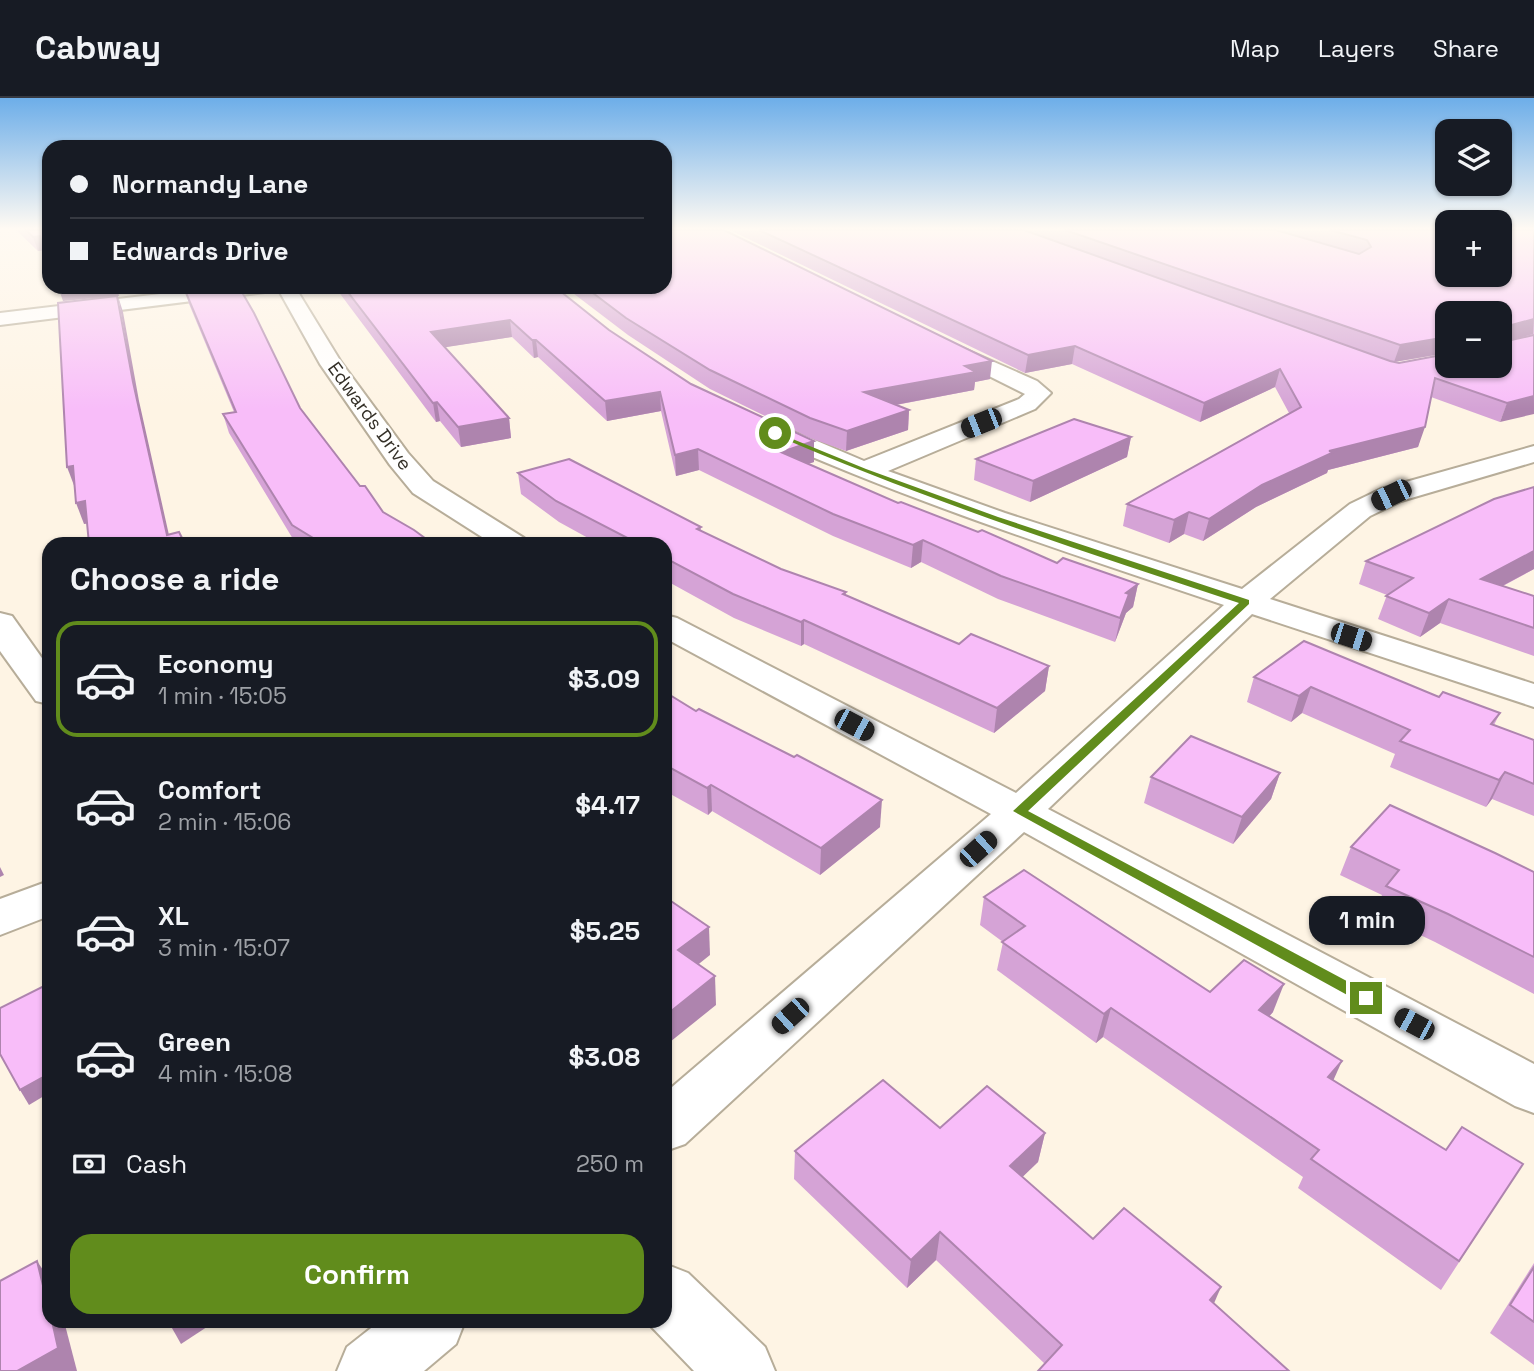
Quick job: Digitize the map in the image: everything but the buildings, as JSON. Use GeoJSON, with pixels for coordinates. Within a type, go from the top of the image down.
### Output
{"type":"FeatureCollection","features":[{"type":"Feature","properties":{"kind":"street"},"geometry":{"type":"LineString","coordinates":[[0,319],[207,294]]}},
{"type":"Feature","properties":{"kind":"street","name":"Edwards Drive"},"geometry":{"type":"LineString","coordinates":[[290,294],[331,364],[398,459],[423,487],[502,537]]}},
{"type":"Feature","properties":{"kind":"street"},"geometry":{"type":"LineString","coordinates":[[863,471],[1027,404],[1040,393],[923,335]]}},
{"type":"Feature","properties":{"kind":"street"},"geometry":{"type":"LineString","coordinates":[[738,414],[800,445],[863,471],[995,519],[1534,696]]}},
{"type":"Feature","properties":{"kind":"street"},"geometry":{"type":"LineString","coordinates":[[672,1121],[1020,811],[1246,602],[1360,510],[1391,495],[1534,454]]}},
{"type":"Feature","properties":{"kind":"street"},"geometry":{"type":"LineString","coordinates":[[0,623],[42,683]]}},
{"type":"Feature","properties":{"kind":"street"},"geometry":{"type":"LineString","coordinates":[[672,629],[1020,811],[1534,1090]]}},
{"type":"Feature","properties":{"kind":"street"},"geometry":{"type":"LineString","coordinates":[[0,918],[42,900]]}},
{"type":"Feature","properties":{"kind":"street"},"geometry":{"type":"LineString","coordinates":[[672,1302],[741,1371]]}},
{"type":"Feature","properties":{"kind":"street"},"geometry":{"type":"LineString","coordinates":[[371,1371],[424,1328]]}},
{"type":"Feature","properties":{"kind":"route"},"geometry":{"type":"LineString","coordinates":[[775,433],[863,471],[995,519],[1246,602],[1020,811],[1366,998]]}}]}
